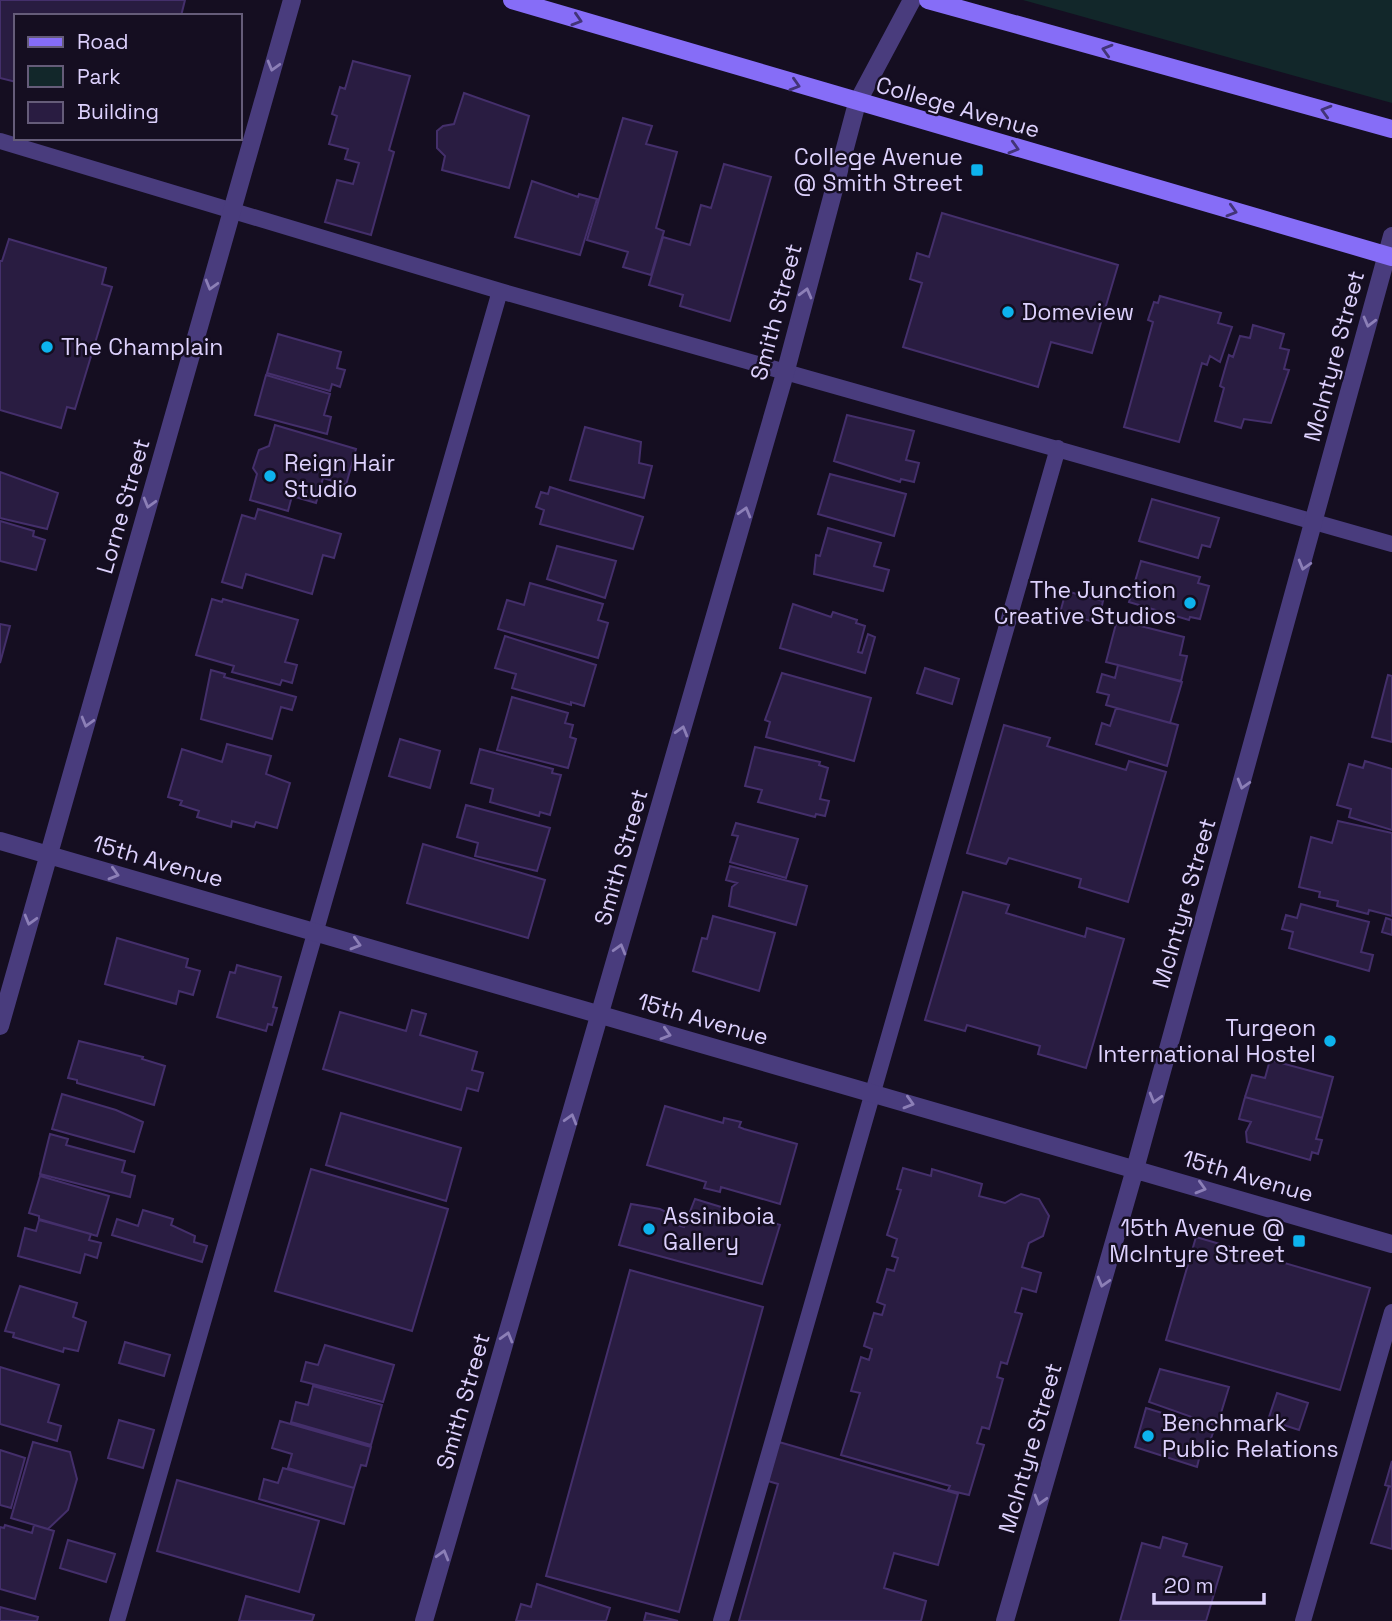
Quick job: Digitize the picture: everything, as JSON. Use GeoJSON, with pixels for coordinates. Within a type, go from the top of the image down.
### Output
{"type":"FeatureCollection","features":[{"type":"Feature","properties":{"kind":"main road","name":"College Avenue"},"geometry":{"type":"LineString","coordinates":[[512,0],[856,103],[1389,257]]}},
{"type":"Feature","properties":{"kind":"main road"},"geometry":{"type":"LineString","coordinates":[[928,0],[1392,130]]}},
{"type":"Feature","properties":{"kind":"street","name":"Lorne Street"},"geometry":{"type":"LineString","coordinates":[[0,1026],[292,0]]}},
{"type":"Feature","properties":{"kind":"street","name":"Smith Street"},"geometry":{"type":"LineString","coordinates":[[424,1621],[786,370],[856,103],[912,0]]}},
{"type":"Feature","properties":{"kind":"street","name":"McIntyre Street"},"geometry":{"type":"LineString","coordinates":[[1005,1621],[1135,1169],[1389,257],[1392,236]]}},
{"type":"Feature","properties":{"kind":"street","name":"15th Avenue"},"geometry":{"type":"LineString","coordinates":[[0,841],[1392,1244]]}},
{"type":"Feature","properties":{"kind":"lane"},"geometry":{"type":"LineString","coordinates":[[0,141],[500,291],[1392,544]]}},
{"type":"Feature","properties":{"kind":"lane"},"geometry":{"type":"LineString","coordinates":[[117,1621],[500,291]]}},
{"type":"Feature","properties":{"kind":"lane"},"geometry":{"type":"LineString","coordinates":[[721,1621],[1058,448]]}},
{"type":"Feature","properties":{"kind":"lane"},"geometry":{"type":"LineString","coordinates":[[1303,1621],[1392,1312]]}},
{"type":"Feature","properties":{"kind":"green space"},"geometry":{"type":"Polygon","coordinates":[[[1023,0],[1392,0],[1392,103],[1023,0]]]}},
{"type":"Feature","properties":{"kind":"building"},"geometry":{"type":"Polygon","coordinates":[[[0,0],[185,0],[182,14],[14,14],[14,82],[0,78],[0,0]]]}},
{"type":"Feature","properties":{"kind":"building"},"geometry":{"type":"Polygon","coordinates":[[[353,61],[410,76],[389,150],[394,152],[371,235],[325,222],[337,180],[353,184],[359,163],[345,159],[348,149],[329,144],[337,116],[332,114],[340,87],[345,89],[353,61]]]}},
{"type":"Feature","properties":{"kind":"building"},"geometry":{"type":"Polygon","coordinates":[[[464,93],[529,116],[509,188],[442,170],[445,156],[437,148],[437,131],[443,126],[454,124],[464,93]]]}},
{"type":"Feature","properties":{"kind":"building"},"geometry":{"type":"Polygon","coordinates":[[[623,118],[652,126],[646,144],[677,152],[656,228],[664,231],[651,275],[623,267],[628,252],[587,240],[623,118]]]}},
{"type":"Feature","properties":{"kind":"building"},"geometry":{"type":"Polygon","coordinates":[[[724,164],[771,177],[730,321],[680,306],[683,295],[649,285],[663,237],[690,245],[701,205],[711,208],[724,164]]]}},
{"type":"Feature","properties":{"kind":"building"},"geometry":{"type":"Polygon","coordinates":[[[532,181],[578,197],[579,194],[597,199],[580,255],[515,237],[532,181]]]}},
{"type":"Feature","properties":{"kind":"building","name":"Domeview"},"geometry":{"type":"Polygon","coordinates":[[[942,213],[1118,265],[1092,353],[1051,342],[1038,387],[903,347],[922,283],[910,279],[917,253],[929,257],[942,213]]]}},
{"type":"Feature","properties":{"kind":"building","name":"The Champlain"},"geometry":{"type":"Polygon","coordinates":[[[9,239],[106,268],[102,284],[112,287],[75,409],[67,407],[61,428],[0,410],[0,261],[9,239]]]}},
{"type":"Feature","properties":{"kind":"building"},"geometry":{"type":"Polygon","coordinates":[[[1160,296],[1221,313],[1218,323],[1232,327],[1220,362],[1210,356],[1207,365],[1202,363],[1179,442],[1124,427],[1153,322],[1148,320],[1154,302],[1158,303],[1160,296]]]}},
{"type":"Feature","properties":{"kind":"building"},"geometry":{"type":"Polygon","coordinates":[[[1253,325],[1284,334],[1280,348],[1289,350],[1284,369],[1289,370],[1271,423],[1244,419],[1241,428],[1215,421],[1224,388],[1220,386],[1229,355],[1233,357],[1240,336],[1250,338],[1253,325]]]}},
{"type":"Feature","properties":{"kind":"building"},"geometry":{"type":"Polygon","coordinates":[[[278,334],[341,352],[337,368],[345,370],[340,387],[332,384],[330,391],[267,373],[278,334]]]}},
{"type":"Feature","properties":{"kind":"building"},"geometry":{"type":"Polygon","coordinates":[[[266,375],[330,394],[324,415],[331,417],[327,434],[255,415],[266,375]]]}},
{"type":"Feature","properties":{"kind":"building"},"geometry":{"type":"Polygon","coordinates":[[[847,415],[914,431],[906,460],[919,463],[914,482],[901,479],[900,482],[834,461],[847,415]]]}},
{"type":"Feature","properties":{"kind":"building"},"geometry":{"type":"Polygon","coordinates":[[[275,425],[356,449],[346,485],[323,478],[316,503],[292,496],[288,511],[250,500],[257,474],[253,468],[259,450],[269,446],[275,425]]]}},
{"type":"Feature","properties":{"kind":"building"},"geometry":{"type":"Polygon","coordinates":[[[585,427],[641,442],[639,463],[652,466],[644,498],[570,480],[585,427]]]}},
{"type":"Feature","properties":{"kind":"building"},"geometry":{"type":"Polygon","coordinates":[[[0,472],[58,493],[47,529],[0,518],[0,472]]]}},
{"type":"Feature","properties":{"kind":"building"},"geometry":{"type":"Polygon","coordinates":[[[830,474],[906,494],[894,536],[818,514],[830,474]]]}},
{"type":"Feature","properties":{"kind":"building"},"geometry":{"type":"Polygon","coordinates":[[[550,487],[643,517],[633,549],[540,524],[544,510],[536,507],[541,492],[548,494],[550,487]]]}},
{"type":"Feature","properties":{"kind":"building"},"geometry":{"type":"Polygon","coordinates":[[[1152,499],[1219,518],[1210,547],[1202,545],[1198,558],[1139,541],[1152,499]]]}},
{"type":"Feature","properties":{"kind":"building"},"geometry":{"type":"Polygon","coordinates":[[[258,509],[341,534],[334,558],[323,555],[312,594],[246,574],[242,588],[222,582],[242,515],[255,519],[258,509]]]}},
{"type":"Feature","properties":{"kind":"building"},"geometry":{"type":"Polygon","coordinates":[[[0,521],[34,531],[33,536],[45,540],[36,570],[0,561],[0,521]]]}},
{"type":"Feature","properties":{"kind":"building"},"geometry":{"type":"Polygon","coordinates":[[[828,528],[881,543],[874,566],[889,570],[883,591],[814,574],[816,555],[820,556],[828,528]]]}},
{"type":"Feature","properties":{"kind":"building"},"geometry":{"type":"Polygon","coordinates":[[[557,546],[616,561],[605,598],[547,579],[557,546]]]}},
{"type":"Feature","properties":{"kind":"building"},"geometry":{"type":"Polygon","coordinates":[[[1141,561],[1200,577],[1198,583],[1209,586],[1200,619],[1190,617],[1189,620],[1129,602],[1141,561]]]}},
{"type":"Feature","properties":{"kind":"building"},"geometry":{"type":"Polygon","coordinates":[[[530,583],[603,604],[598,620],[608,623],[598,658],[498,629],[507,600],[524,605],[530,583]]]}},
{"type":"Feature","properties":{"kind":"building"},"geometry":{"type":"Polygon","coordinates":[[[1066,591],[1103,601],[1098,623],[1060,613],[1066,591]]]}},
{"type":"Feature","properties":{"kind":"building"},"geometry":{"type":"Polygon","coordinates":[[[212,599],[222,602],[223,599],[298,620],[285,662],[297,665],[292,683],[282,680],[280,685],[232,672],[234,666],[196,655],[212,599]]]}},
{"type":"Feature","properties":{"kind":"building"},"geometry":{"type":"Polygon","coordinates":[[[793,604],[831,617],[833,612],[857,620],[856,623],[865,626],[858,652],[862,653],[868,634],[875,637],[865,673],[780,648],[793,604]]]}},
{"type":"Feature","properties":{"kind":"building"},"geometry":{"type":"Polygon","coordinates":[[[1117,620],[1184,637],[1180,655],[1187,656],[1181,681],[1106,662],[1117,620]]]}},
{"type":"Feature","properties":{"kind":"building"},"geometry":{"type":"Polygon","coordinates":[[[0,624],[10,626],[0,663],[0,624]]]}},
{"type":"Feature","properties":{"kind":"building"},"geometry":{"type":"Polygon","coordinates":[[[505,636],[596,665],[584,706],[571,702],[571,705],[512,688],[516,674],[495,668],[505,636]]]}},
{"type":"Feature","properties":{"kind":"building"},"geometry":{"type":"Polygon","coordinates":[[[1118,665],[1182,682],[1170,723],[1106,705],[1109,695],[1097,692],[1102,674],[1115,678],[1118,665]]]}},
{"type":"Feature","properties":{"kind":"building"},"geometry":{"type":"Polygon","coordinates":[[[925,668],[959,679],[952,704],[917,693],[925,668]]]}},
{"type":"Feature","properties":{"kind":"building"},"geometry":{"type":"Polygon","coordinates":[[[211,670],[225,674],[224,677],[296,697],[292,710],[281,707],[272,739],[201,719],[211,670]]]}},
{"type":"Feature","properties":{"kind":"building"},"geometry":{"type":"Polygon","coordinates":[[[782,673],[871,698],[854,761],[766,737],[770,722],[765,720],[782,673]]]}},
{"type":"Feature","properties":{"kind":"building"},"geometry":{"type":"Polygon","coordinates":[[[1388,675],[1392,676],[1392,742],[1372,737],[1388,675]]]}},
{"type":"Feature","properties":{"kind":"building"},"geometry":{"type":"Polygon","coordinates":[[[512,697],[568,713],[565,723],[573,725],[570,737],[576,739],[568,768],[497,750],[512,697]]]}},
{"type":"Feature","properties":{"kind":"building"},"geometry":{"type":"Polygon","coordinates":[[[1116,708],[1178,725],[1167,766],[1096,744],[1102,723],[1110,726],[1116,708]]]}},
{"type":"Feature","properties":{"kind":"building"},"geometry":{"type":"Polygon","coordinates":[[[1004,725],[1050,738],[1047,746],[1126,770],[1129,761],[1166,772],[1128,902],[1079,887],[1081,879],[1009,858],[1006,864],[967,853],[1004,725]]]}},
{"type":"Feature","properties":{"kind":"building"},"geometry":{"type":"Polygon","coordinates":[[[400,739],[440,751],[430,788],[389,776],[400,739]]]}},
{"type":"Feature","properties":{"kind":"building"},"geometry":{"type":"Polygon","coordinates":[[[227,744],[271,756],[266,774],[290,783],[277,828],[256,822],[254,827],[232,821],[231,827],[197,817],[199,811],[180,805],[182,801],[168,797],[182,749],[222,762],[227,744]]]}},
{"type":"Feature","properties":{"kind":"building"},"geometry":{"type":"Polygon","coordinates":[[[755,747],[820,762],[819,765],[828,768],[820,799],[829,801],[825,816],[816,814],[815,817],[758,802],[762,790],[745,786],[755,747]]]}},
{"type":"Feature","properties":{"kind":"building"},"geometry":{"type":"Polygon","coordinates":[[[480,749],[553,769],[552,773],[561,775],[550,815],[540,812],[539,816],[490,802],[493,789],[471,783],[480,749]]]}},
{"type":"Feature","properties":{"kind":"building"},"geometry":{"type":"Polygon","coordinates":[[[1365,761],[1392,769],[1392,830],[1349,817],[1351,809],[1337,805],[1349,764],[1363,768],[1365,761]]]}},
{"type":"Feature","properties":{"kind":"building"},"geometry":{"type":"Polygon","coordinates":[[[466,805],[550,828],[537,871],[475,856],[478,843],[457,837],[466,805]]]}},
{"type":"Feature","properties":{"kind":"building"},"geometry":{"type":"Polygon","coordinates":[[[1338,821],[1392,833],[1392,916],[1369,910],[1368,914],[1337,906],[1338,901],[1319,897],[1320,892],[1299,887],[1311,837],[1332,843],[1338,821]]]}},
{"type":"Feature","properties":{"kind":"building"},"geometry":{"type":"Polygon","coordinates":[[[736,823],[798,839],[786,878],[730,862],[738,836],[732,835],[736,823]]]}},
{"type":"Feature","properties":{"kind":"building"},"geometry":{"type":"Polygon","coordinates":[[[423,844],[545,880],[528,938],[407,903],[423,844]]]}},
{"type":"Feature","properties":{"kind":"building"},"geometry":{"type":"Polygon","coordinates":[[[730,866],[807,886],[796,925],[729,906],[732,887],[737,883],[726,880],[730,866]]]}},
{"type":"Feature","properties":{"kind":"building"},"geometry":{"type":"Polygon","coordinates":[[[963,892],[1009,905],[1006,913],[1085,937],[1087,928],[1124,939],[1086,1068],[1038,1054],[1040,1046],[967,1025],[965,1031],[925,1020],[963,892]]]}},
{"type":"Feature","properties":{"kind":"building"},"geometry":{"type":"Polygon","coordinates":[[[1301,904],[1369,922],[1361,952],[1373,955],[1369,971],[1289,948],[1293,932],[1282,929],[1286,915],[1297,918],[1301,904]]]}},
{"type":"Feature","properties":{"kind":"building"},"geometry":{"type":"Polygon","coordinates":[[[713,916],[775,933],[759,991],[693,971],[702,938],[707,939],[713,916]]]}},
{"type":"Feature","properties":{"kind":"building"},"geometry":{"type":"Polygon","coordinates":[[[1386,918],[1392,920],[1392,935],[1382,932],[1386,918]]]}},
{"type":"Feature","properties":{"kind":"building"},"geometry":{"type":"Polygon","coordinates":[[[117,938],[188,959],[186,967],[200,971],[193,995],[179,991],[176,1004],[105,984],[117,938]]]}},
{"type":"Feature","properties":{"kind":"building"},"geometry":{"type":"Polygon","coordinates":[[[237,965],[281,977],[273,1007],[277,1008],[272,1025],[268,1024],[266,1031],[217,1017],[230,972],[235,973],[237,965]]]}},
{"type":"Feature","properties":{"kind":"building"},"geometry":{"type":"Polygon","coordinates":[[[412,1010],[426,1014],[420,1035],[477,1052],[472,1070],[483,1073],[478,1091],[467,1088],[461,1110],[323,1069],[340,1012],[406,1031],[412,1010]]]}},
{"type":"Feature","properties":{"kind":"building"},"geometry":{"type":"Polygon","coordinates":[[[79,1041],[143,1057],[142,1059],[165,1066],[154,1105],[68,1078],[79,1041]]]}},
{"type":"Feature","properties":{"kind":"building"},"geometry":{"type":"Polygon","coordinates":[[[1270,1060],[1333,1077],[1322,1118],[1245,1097],[1252,1075],[1265,1078],[1270,1060]]]}},
{"type":"Feature","properties":{"kind":"building"},"geometry":{"type":"Polygon","coordinates":[[[62,1094],[116,1110],[143,1122],[134,1152],[52,1129],[62,1094]]]}},
{"type":"Feature","properties":{"kind":"building"},"geometry":{"type":"Polygon","coordinates":[[[1245,1097],[1322,1118],[1316,1139],[1322,1140],[1318,1154],[1312,1152],[1310,1160],[1247,1142],[1246,1132],[1251,1122],[1239,1119],[1245,1097]]]}},
{"type":"Feature","properties":{"kind":"building"},"geometry":{"type":"Polygon","coordinates":[[[665,1106],[723,1123],[724,1118],[741,1122],[739,1127],[744,1129],[797,1144],[780,1204],[721,1187],[720,1192],[704,1188],[706,1182],[647,1165],[665,1106]]]}},
{"type":"Feature","properties":{"kind":"building"},"geometry":{"type":"Polygon","coordinates":[[[341,1113],[461,1148],[446,1201],[326,1165],[341,1113]]]}},
{"type":"Feature","properties":{"kind":"building"},"geometry":{"type":"Polygon","coordinates":[[[50,1134],[68,1139],[66,1145],[125,1161],[122,1172],[135,1176],[130,1197],[40,1174],[50,1134]]]}},
{"type":"Feature","properties":{"kind":"building"},"geometry":{"type":"Polygon","coordinates":[[[903,1168],[931,1176],[932,1169],[982,1184],[979,1196],[1005,1203],[1021,1194],[1039,1199],[1049,1216],[1043,1236],[1029,1243],[1022,1267],[1041,1273],[1036,1292],[1022,1288],[1015,1312],[1022,1314],[1007,1364],[1001,1362],[997,1377],[1003,1379],[989,1429],[982,1427],[977,1443],[984,1445],[969,1495],[948,1490],[950,1486],[841,1455],[860,1393],[851,1391],[861,1357],[869,1360],[872,1349],[864,1346],[874,1313],[882,1315],[885,1305],[877,1302],[887,1269],[894,1271],[898,1258],[892,1256],[897,1239],[887,1235],[901,1190],[897,1189],[903,1168]]]}},
{"type":"Feature","properties":{"kind":"building"},"geometry":{"type":"Polygon","coordinates":[[[311,1169],[448,1209],[412,1331],[275,1291],[311,1169]]]}},
{"type":"Feature","properties":{"kind":"building"},"geometry":{"type":"Polygon","coordinates":[[[40,1176],[109,1196],[97,1236],[39,1219],[39,1216],[29,1213],[40,1176]]]}},
{"type":"Feature","properties":{"kind":"building"},"geometry":{"type":"Polygon","coordinates":[[[695,1199],[780,1225],[762,1284],[619,1245],[631,1204],[660,1209],[676,1217],[674,1224],[684,1227],[695,1199]]]}},
{"type":"Feature","properties":{"kind":"building"},"geometry":{"type":"Polygon","coordinates":[[[143,1210],[173,1219],[171,1225],[195,1236],[194,1242],[207,1246],[202,1262],[112,1235],[117,1219],[138,1226],[143,1210]]]}},
{"type":"Feature","properties":{"kind":"building"},"geometry":{"type":"Polygon","coordinates":[[[39,1220],[91,1234],[89,1240],[101,1243],[97,1258],[85,1254],[80,1273],[18,1256],[25,1228],[36,1231],[39,1220]]]}},
{"type":"Feature","properties":{"kind":"building"},"geometry":{"type":"Polygon","coordinates":[[[1196,1237],[1370,1288],[1340,1390],[1166,1340],[1196,1237]]]}},
{"type":"Feature","properties":{"kind":"building"},"geometry":{"type":"Polygon","coordinates":[[[630,1270],[763,1307],[679,1612],[546,1576],[630,1270]]]}},
{"type":"Feature","properties":{"kind":"building"},"geometry":{"type":"Polygon","coordinates":[[[20,1286],[77,1303],[73,1317],[86,1322],[78,1351],[64,1348],[63,1352],[13,1337],[14,1333],[5,1331],[20,1286]]]}},
{"type":"Feature","properties":{"kind":"building"},"geometry":{"type":"Polygon","coordinates":[[[125,1342],[170,1355],[164,1376],[119,1363],[125,1342]]]}},
{"type":"Feature","properties":{"kind":"building"},"geometry":{"type":"Polygon","coordinates":[[[325,1345],[394,1365],[383,1402],[301,1381],[306,1362],[318,1365],[325,1345]]]}},
{"type":"Feature","properties":{"kind":"building"},"geometry":{"type":"Polygon","coordinates":[[[0,1367],[59,1385],[48,1422],[61,1426],[57,1441],[0,1424],[0,1367]]]}},
{"type":"Feature","properties":{"kind":"building"},"geometry":{"type":"Polygon","coordinates":[[[1160,1369],[1229,1387],[1217,1426],[1149,1402],[1160,1369]]]}},
{"type":"Feature","properties":{"kind":"building"},"geometry":{"type":"Polygon","coordinates":[[[313,1386],[382,1405],[371,1445],[291,1422],[296,1402],[308,1405],[313,1386]]]}},
{"type":"Feature","properties":{"kind":"building"},"geometry":{"type":"Polygon","coordinates":[[[1277,1393],[1308,1403],[1299,1430],[1268,1420],[1277,1393]]]}},
{"type":"Feature","properties":{"kind":"building"},"geometry":{"type":"Polygon","coordinates":[[[1146,1408],[1214,1429],[1207,1452],[1201,1451],[1197,1467],[1135,1447],[1146,1408]]]}},
{"type":"Feature","properties":{"kind":"building"},"geometry":{"type":"Polygon","coordinates":[[[119,1420],[154,1430],[143,1468],[108,1458],[119,1420]]]}},
{"type":"Feature","properties":{"kind":"building"},"geometry":{"type":"Polygon","coordinates":[[[280,1421],[371,1447],[366,1466],[361,1465],[354,1488],[288,1468],[292,1454],[272,1448],[280,1421]]]}},
{"type":"Feature","properties":{"kind":"building"},"geometry":{"type":"Polygon","coordinates":[[[33,1442],[70,1452],[77,1479],[68,1510],[48,1529],[11,1518],[33,1442]]]}},
{"type":"Feature","properties":{"kind":"building"},"geometry":{"type":"Polygon","coordinates":[[[779,1442],[958,1494],[938,1565],[894,1553],[884,1588],[926,1601],[921,1621],[739,1621],[778,1484],[768,1481],[779,1442]]]}},
{"type":"Feature","properties":{"kind":"building"},"geometry":{"type":"Polygon","coordinates":[[[0,1450],[25,1458],[11,1508],[0,1505],[0,1450]]]}},
{"type":"Feature","properties":{"kind":"building"},"geometry":{"type":"Polygon","coordinates":[[[1392,1461],[1392,1487],[1385,1485],[1392,1461]]]}},
{"type":"Feature","properties":{"kind":"building"},"geometry":{"type":"Polygon","coordinates":[[[283,1468],[354,1488],[344,1524],[259,1499],[264,1479],[278,1483],[283,1468]]]}},
{"type":"Feature","properties":{"kind":"building"},"geometry":{"type":"Polygon","coordinates":[[[177,1480],[319,1521],[299,1592],[157,1551],[177,1480]]]}},
{"type":"Feature","properties":{"kind":"building"},"geometry":{"type":"Polygon","coordinates":[[[1389,1486],[1392,1487],[1392,1549],[1371,1543],[1389,1486]]]}},
{"type":"Feature","properties":{"kind":"building"},"geometry":{"type":"Polygon","coordinates":[[[5,1525],[32,1533],[34,1525],[54,1531],[35,1599],[0,1589],[0,1527],[4,1528],[5,1525]]]}},
{"type":"Feature","properties":{"kind":"building"},"geometry":{"type":"Polygon","coordinates":[[[1163,1537],[1187,1544],[1183,1556],[1222,1567],[1206,1621],[1120,1621],[1142,1543],[1160,1548],[1163,1537]]]}},
{"type":"Feature","properties":{"kind":"building"},"geometry":{"type":"Polygon","coordinates":[[[68,1540],[115,1554],[106,1582],[60,1568],[68,1540]]]}},
{"type":"Feature","properties":{"kind":"building"},"geometry":{"type":"Polygon","coordinates":[[[537,1584],[610,1608],[606,1621],[516,1621],[521,1604],[531,1607],[537,1584]]]}},
{"type":"Feature","properties":{"kind":"building"},"geometry":{"type":"Polygon","coordinates":[[[246,1596],[314,1615],[312,1621],[239,1621],[246,1596]]]}},
{"type":"Feature","properties":{"kind":"building"},"geometry":{"type":"Polygon","coordinates":[[[0,1607],[38,1617],[37,1621],[0,1621],[0,1607]]]}},
{"type":"Feature","properties":{"kind":"building"},"geometry":{"type":"Polygon","coordinates":[[[646,1613],[678,1621],[644,1621],[646,1613]]]}},
{"type":"Feature","properties":{"kind":"place","name":"College Avenue @ Smith Street"},"geometry":{"type":"Point","coordinates":[977,170]}},
{"type":"Feature","properties":{"kind":"place","name":"Domeview"},"geometry":{"type":"Point","coordinates":[1008,312]}},
{"type":"Feature","properties":{"kind":"place","name":"The Champlain"},"geometry":{"type":"Point","coordinates":[47,347]}},
{"type":"Feature","properties":{"kind":"place","name":"Reign Hair Studio"},"geometry":{"type":"Point","coordinates":[270,476]}},
{"type":"Feature","properties":{"kind":"place","name":"The Junction Creative Studios"},"geometry":{"type":"Point","coordinates":[1190,603]}},
{"type":"Feature","properties":{"kind":"place","name":"Turgeon International Hostel"},"geometry":{"type":"Point","coordinates":[1330,1041]}},
{"type":"Feature","properties":{"kind":"place","name":"Assiniboia Gallery"},"geometry":{"type":"Point","coordinates":[649,1229]}},
{"type":"Feature","properties":{"kind":"place","name":"15th Avenue @ McIntyre Street"},"geometry":{"type":"Point","coordinates":[1299,1241]}},
{"type":"Feature","properties":{"kind":"place","name":"Benchmark Public Relations"},"geometry":{"type":"Point","coordinates":[1148,1436]}}]}
